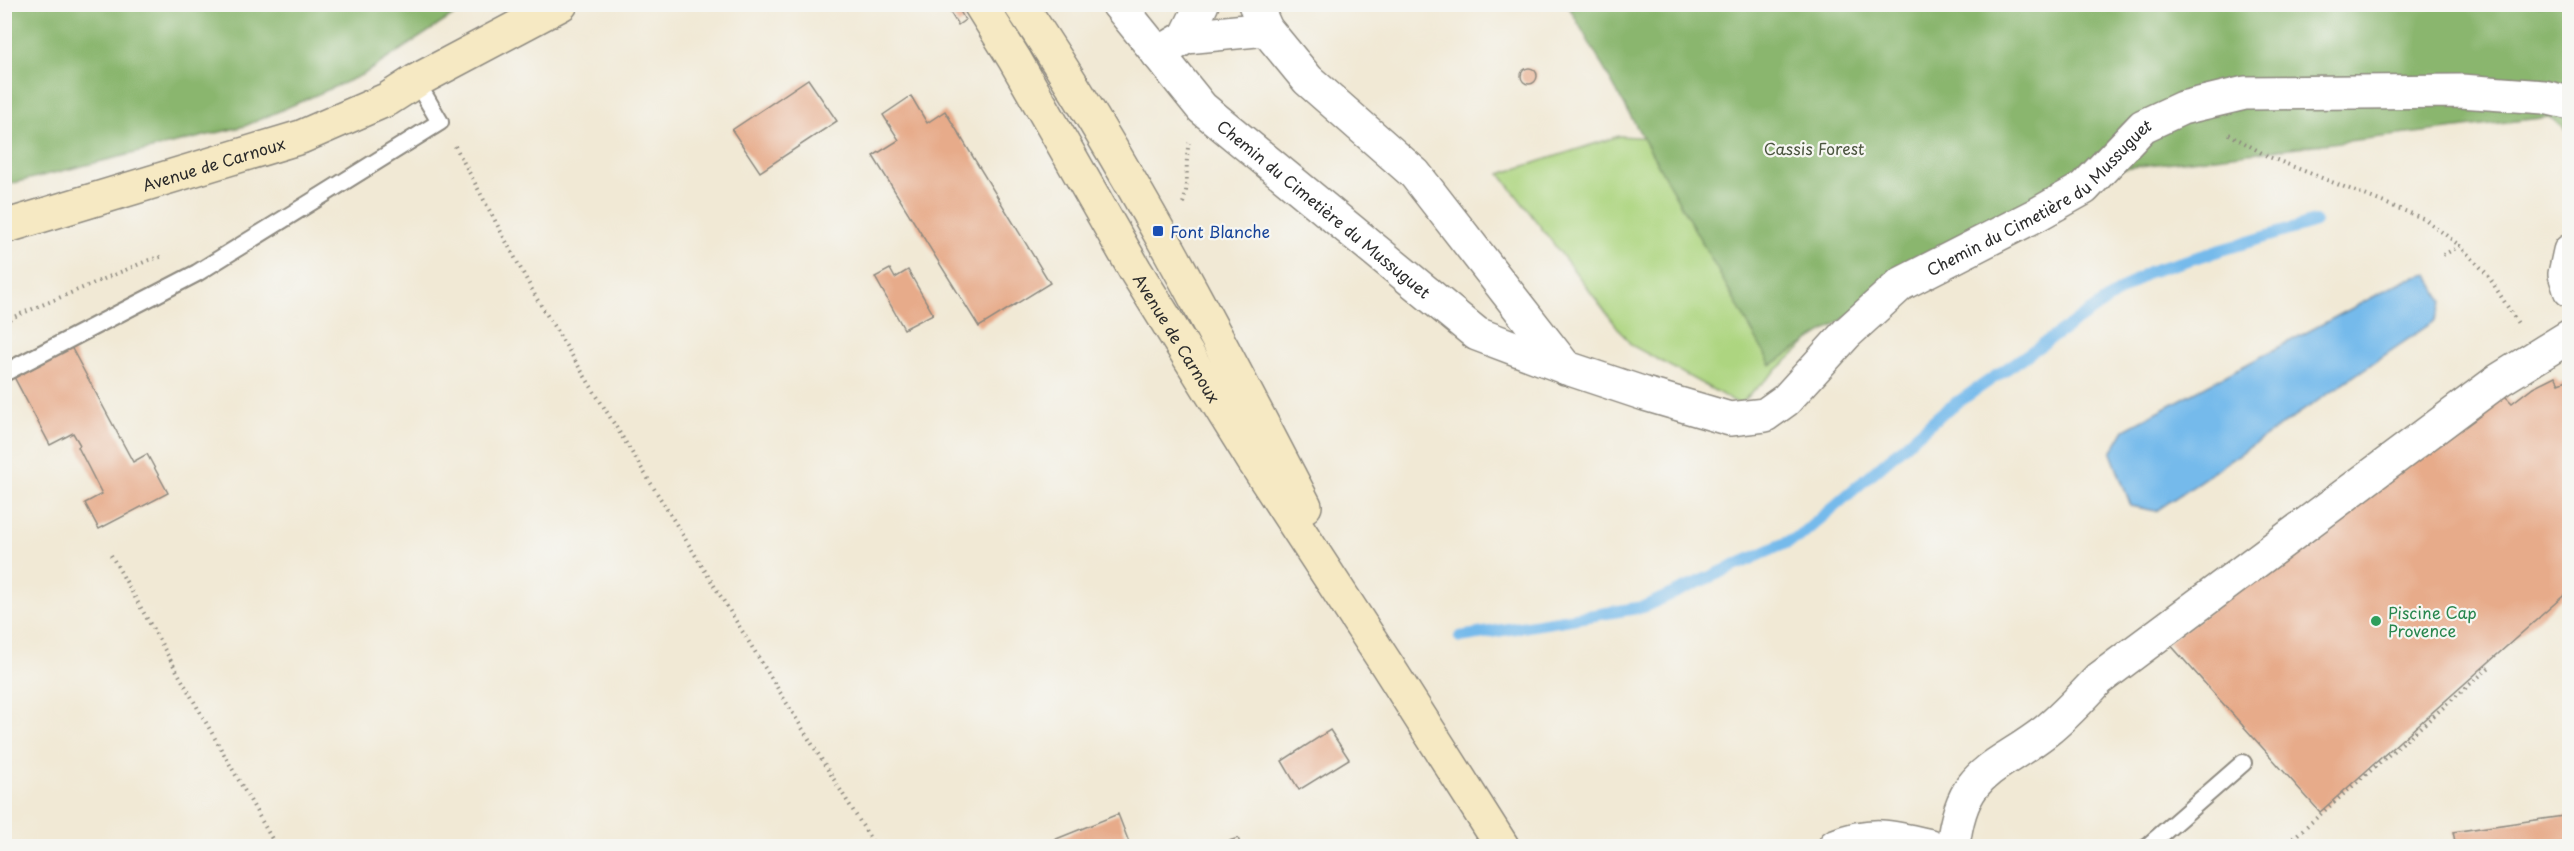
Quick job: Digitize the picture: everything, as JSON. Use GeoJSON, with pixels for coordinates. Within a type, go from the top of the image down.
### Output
{"type":"FeatureCollection","features":[{"type":"Feature","properties":{"kind":"main road","name":"Avenue de Carnoux"},"geometry":{"type":"LineString","coordinates":[[416,81],[516,4]]}},
{"type":"Feature","properties":{"kind":"main road","name":"Avenue de Carnoux"},"geometry":{"type":"LineString","coordinates":[[4,227],[301,137],[388,99],[416,81],[561,4]]}},
{"type":"Feature","properties":{"kind":"main road","name":"Avenue de Carnoux"},"geometry":{"type":"LineString","coordinates":[[980,4],[1015,60],[1135,270],[1255,463],[1387,664],[1502,846]]}},
{"type":"Feature","properties":{"kind":"main road","name":"Avenue de Carnoux"},"geometry":{"type":"LineString","coordinates":[[1020,4],[1060,63],[1158,231],[1275,448],[1387,664]]}},
{"type":"Feature","properties":{"kind":"main road","name":"Avenue de Carnoux"},"geometry":{"type":"LineString","coordinates":[[1478,811],[1496,846]]}},
{"type":"Feature","properties":{"kind":"street","name":"Chemin du Cimetière du Mussuguet"},"geometry":{"type":"LineString","coordinates":[[1118,4],[1202,108],[1478,334],[1567,368],[1730,419],[1765,415],[1786,400],[1847,333],[1901,284],[2084,188],[2143,126],[2182,108],[2246,93],[2461,91],[2544,97],[2570,103]]}},
{"type":"Feature","properties":{"kind":"street"},"geometry":{"type":"LineString","coordinates":[[1186,37],[1202,4]]}},
{"type":"Feature","properties":{"kind":"street"},"geometry":{"type":"LineString","coordinates":[[1158,54],[1186,37],[1261,16],[1308,80],[1415,174],[1567,368]]}},
{"type":"Feature","properties":{"kind":"street"},"geometry":{"type":"LineString","coordinates":[[2570,252],[2565,274],[2570,290]]}},
{"type":"Feature","properties":{"kind":"street"},"geometry":{"type":"LineString","coordinates":[[1505,344],[1522,344],[1530,336],[1533,324]]}},
{"type":"Feature","properties":{"kind":"street"},"geometry":{"type":"LineString","coordinates":[[1953,846],[1955,826],[1968,792],[1979,776],[2047,731],[2108,672],[2499,380],[2537,354],[2570,336]]}},
{"type":"Feature","properties":{"kind":"street"},"geometry":{"type":"LineString","coordinates":[[1835,846],[1869,836],[1889,836],[1930,846]]}},
{"type":"Feature","properties":{"kind":"lane"},"geometry":{"type":"LineString","coordinates":[[4,373],[197,273],[440,122],[416,81]]}},
{"type":"Feature","properties":{"kind":"lane"},"geometry":{"type":"LineString","coordinates":[[2148,846],[2242,763]]}},
{"type":"Feature","properties":{"kind":"path"},"geometry":{"type":"LineString","coordinates":[[2193,105],[2214,126],[2269,157],[2425,219],[2460,246],[2487,274],[2537,354]]}},
{"type":"Feature","properties":{"kind":"path"},"geometry":{"type":"LineString","coordinates":[[1176,208],[1184,202],[1185,161],[1191,135],[1202,108]]}},
{"type":"Feature","properties":{"kind":"path"},"geometry":{"type":"LineString","coordinates":[[440,122],[537,299],[875,846]]}},
{"type":"Feature","properties":{"kind":"path"},"geometry":{"type":"LineString","coordinates":[[2443,255],[2460,246]]}},
{"type":"Feature","properties":{"kind":"path"},"geometry":{"type":"LineString","coordinates":[[4,321],[160,257],[170,255],[183,260],[197,273]]}},
{"type":"Feature","properties":{"kind":"path"},"geometry":{"type":"LineString","coordinates":[[111,555],[276,846]]}},
{"type":"Feature","properties":{"kind":"path"},"geometry":{"type":"LineString","coordinates":[[2284,846],[2492,665]]}},
{"type":"Feature","properties":{"kind":"green space"},"geometry":{"type":"Polygon","coordinates":[[[4,5],[469,5],[364,74],[245,126],[5,185],[4,5]]]}},
{"type":"Feature","properties":{"kind":"green space","name":"Cassis Forest"},"geometry":{"type":"Polygon","coordinates":[[[1568,5],[2569,5],[2569,133],[2549,117],[2073,174],[1771,365],[1568,5]]]}},
{"type":"Feature","properties":{"kind":"green space"},"geometry":{"type":"Polygon","coordinates":[[[2259,55],[1871,285],[1739,404],[1631,345],[1500,174],[1619,136],[1670,139],[2259,55]]]}},
{"type":"Feature","properties":{"kind":"water"},"geometry":{"type":"Polygon","coordinates":[[[2428,274],[2443,302],[2436,320],[2156,511],[2131,506],[2111,453],[2125,429],[2405,280],[2428,274]]]}},
{"type":"Feature","properties":{"kind":"building"},"geometry":{"type":"Polygon","coordinates":[[[956,4],[965,20],[958,25],[946,6],[956,4]]]}},
{"type":"Feature","properties":{"kind":"building"},"geometry":{"type":"Polygon","coordinates":[[[1526,68],[1532,68],[1537,76],[1535,82],[1526,84],[1521,79],[1521,73],[1526,68]]]}},
{"type":"Feature","properties":{"kind":"building"},"geometry":{"type":"Polygon","coordinates":[[[808,79],[837,121],[760,172],[732,130],[808,79]]]}},
{"type":"Feature","properties":{"kind":"building"},"geometry":{"type":"Polygon","coordinates":[[[911,96],[927,123],[945,111],[1050,283],[979,327],[873,156],[899,140],[883,115],[911,96]]]}},
{"type":"Feature","properties":{"kind":"building"},"geometry":{"type":"Polygon","coordinates":[[[890,269],[895,278],[908,270],[933,314],[904,329],[875,277],[890,269]]]}},
{"type":"Feature","properties":{"kind":"building"},"geometry":{"type":"Polygon","coordinates":[[[70,345],[133,462],[147,454],[168,493],[99,529],[85,503],[102,494],[78,447],[80,445],[73,433],[50,445],[13,375],[70,345]]]}},
{"type":"Feature","properties":{"kind":"building","name":"Piscine Cap Provence"},"geometry":{"type":"Polygon","coordinates":[[[2555,376],[2559,383],[2570,379],[2570,590],[2320,812],[2168,642],[2504,395],[2512,403],[2533,387],[2555,376]]]}},
{"type":"Feature","properties":{"kind":"building"},"geometry":{"type":"Polygon","coordinates":[[[1330,730],[1349,759],[1299,790],[1282,761],[1330,730]]]}},
{"type":"Feature","properties":{"kind":"building"},"geometry":{"type":"Polygon","coordinates":[[[1118,814],[1130,845],[1039,846],[1091,825],[1118,814]]]}},
{"type":"Feature","properties":{"kind":"building"},"geometry":{"type":"Polygon","coordinates":[[[2570,815],[2570,846],[2456,846],[2453,832],[2570,815]]]}},
{"type":"Feature","properties":{"kind":"building"},"geometry":{"type":"Polygon","coordinates":[[[1238,838],[1241,846],[1215,846],[1238,838]]]}},
{"type":"Feature","properties":{"kind":"waterway"},"geometry":{"type":"LineString","coordinates":[[1460,637],[1643,607],[1799,537],[1942,413],[2148,272],[2315,222]]}},
{"type":"Feature","properties":{"kind":"place","name":"Font Blanche"},"geometry":{"type":"Point","coordinates":[1158,231]}},
{"type":"Feature","properties":{"kind":"place","name":"Piscine Cap Provence"},"geometry":{"type":"Point","coordinates":[2376,621]}}]}
